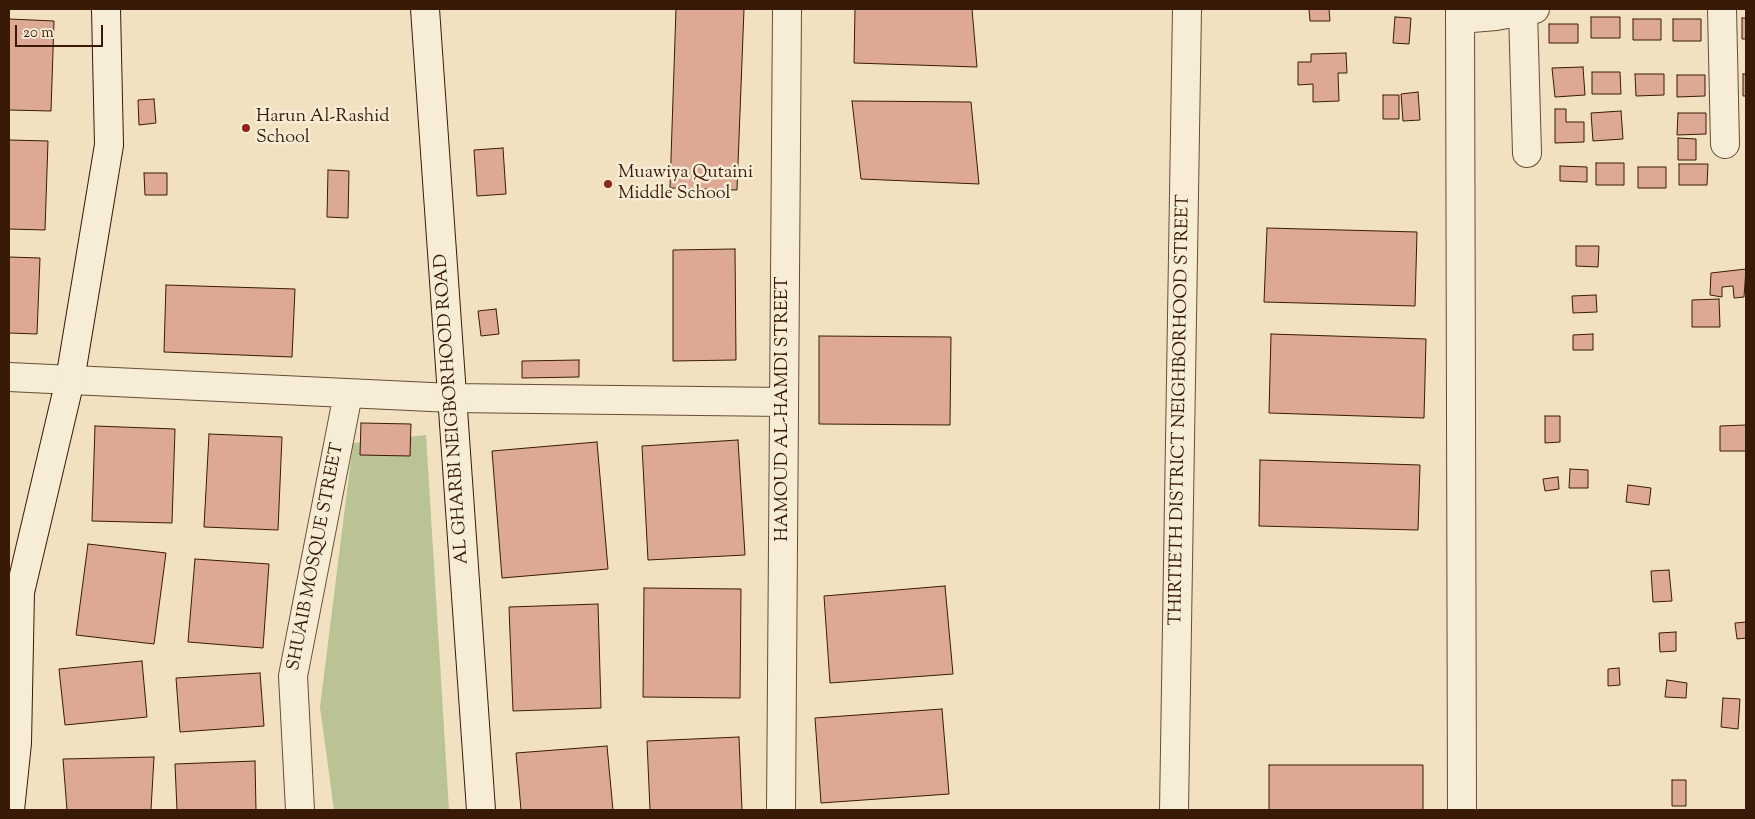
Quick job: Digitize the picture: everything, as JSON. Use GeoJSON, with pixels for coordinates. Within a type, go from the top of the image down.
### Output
{"type":"FeatureCollection","features":[{"type":"Feature","properties":{"kind":"street"},"geometry":{"type":"LineString","coordinates":[[10,810],[17,743],[20,592],[70,380],[109,144],[106,9]]}},
{"type":"Feature","properties":{"kind":"street","name":"AL GHARBI NEIGBORHOOD ROAD"},"geometry":{"type":"LineString","coordinates":[[424,9],[481,810]]}},
{"type":"Feature","properties":{"kind":"street","name":"HAMOUD AL-HAMDI STREET"},"geometry":{"type":"LineString","coordinates":[[781,810],[787,9]]}},
{"type":"Feature","properties":{"kind":"street","name":"THIRTIETH DISTRICT NEIGHBORHOOD STREET"},"geometry":{"type":"LineString","coordinates":[[1174,810],[1187,9]]}},
{"type":"Feature","properties":{"kind":"street"},"geometry":{"type":"LineString","coordinates":[[1722,9],[1724,144]]}},
{"type":"Feature","properties":{"kind":"street"},"geometry":{"type":"LineString","coordinates":[[1462,810],[1460,14],[1496,16],[1529,10],[1527,153]]}},
{"type":"Feature","properties":{"kind":"street"},"geometry":{"type":"LineString","coordinates":[[9,377],[452,398],[784,402]]}},
{"type":"Feature","properties":{"kind":"street","name":"SHUAIB MOSQUE STREET"},"geometry":{"type":"LineString","coordinates":[[300,810],[293,676],[348,394]]}},
{"type":"Feature","properties":{"kind":"green space"},"geometry":{"type":"Polygon","coordinates":[[[426,435],[449,810],[334,810],[320,707],[353,443],[426,435]]]}},
{"type":"Feature","properties":{"kind":"building"},"geometry":{"type":"Polygon","coordinates":[[[676,9],[744,9],[737,190],[670,188],[676,9]]]}},
{"type":"Feature","properties":{"kind":"building"},"geometry":{"type":"Polygon","coordinates":[[[855,9],[972,9],[977,67],[854,63],[855,9]]]}},
{"type":"Feature","properties":{"kind":"building"},"geometry":{"type":"Polygon","coordinates":[[[1309,9],[1329,9],[1330,21],[1310,21],[1309,9]]]}},
{"type":"Feature","properties":{"kind":"building"},"geometry":{"type":"Polygon","coordinates":[[[1395,17],[1411,18],[1409,44],[1393,43],[1395,17]]]}},
{"type":"Feature","properties":{"kind":"building"},"geometry":{"type":"Polygon","coordinates":[[[1591,17],[1620,17],[1620,38],[1591,38],[1591,17]]]}},
{"type":"Feature","properties":{"kind":"building"},"geometry":{"type":"Polygon","coordinates":[[[1742,18],[1746,18],[1746,39],[1742,39],[1742,18]]]}},
{"type":"Feature","properties":{"kind":"building"},"geometry":{"type":"Polygon","coordinates":[[[9,19],[54,21],[51,111],[9,110],[9,19]]]}},
{"type":"Feature","properties":{"kind":"building"},"geometry":{"type":"Polygon","coordinates":[[[1633,19],[1661,19],[1661,40],[1633,40],[1633,19]]]}},
{"type":"Feature","properties":{"kind":"building"},"geometry":{"type":"Polygon","coordinates":[[[1673,19],[1701,19],[1701,41],[1673,41],[1673,19]]]}},
{"type":"Feature","properties":{"kind":"building"},"geometry":{"type":"Polygon","coordinates":[[[1549,24],[1578,24],[1578,43],[1549,43],[1549,24]]]}},
{"type":"Feature","properties":{"kind":"building"},"geometry":{"type":"Polygon","coordinates":[[[1346,53],[1347,73],[1338,73],[1339,101],[1313,102],[1313,84],[1298,85],[1298,62],[1311,62],[1311,54],[1346,53]]]}},
{"type":"Feature","properties":{"kind":"building"},"geometry":{"type":"Polygon","coordinates":[[[1583,67],[1585,95],[1555,97],[1552,68],[1583,67]]]}},
{"type":"Feature","properties":{"kind":"building"},"geometry":{"type":"Polygon","coordinates":[[[1592,72],[1620,72],[1621,94],[1592,94],[1592,72]]]}},
{"type":"Feature","properties":{"kind":"building"},"geometry":{"type":"Polygon","coordinates":[[[1635,74],[1664,74],[1664,95],[1636,96],[1635,74]]]}},
{"type":"Feature","properties":{"kind":"building"},"geometry":{"type":"Polygon","coordinates":[[[1743,74],[1746,74],[1746,96],[1743,96],[1743,74]]]}},
{"type":"Feature","properties":{"kind":"building"},"geometry":{"type":"Polygon","coordinates":[[[1677,75],[1705,75],[1705,96],[1677,97],[1677,75]]]}},
{"type":"Feature","properties":{"kind":"building"},"geometry":{"type":"Polygon","coordinates":[[[1418,92],[1420,120],[1403,121],[1401,94],[1418,92]]]}},
{"type":"Feature","properties":{"kind":"building"},"geometry":{"type":"Polygon","coordinates":[[[1383,95],[1399,95],[1399,119],[1383,119],[1383,95]]]}},
{"type":"Feature","properties":{"kind":"building"},"geometry":{"type":"Polygon","coordinates":[[[154,99],[156,123],[139,125],[138,100],[154,99]]]}},
{"type":"Feature","properties":{"kind":"building"},"geometry":{"type":"Polygon","coordinates":[[[852,101],[971,102],[979,184],[861,179],[852,101]]]}},
{"type":"Feature","properties":{"kind":"building"},"geometry":{"type":"Polygon","coordinates":[[[1555,109],[1566,109],[1566,122],[1584,122],[1584,142],[1555,143],[1555,109]]]}},
{"type":"Feature","properties":{"kind":"building"},"geometry":{"type":"Polygon","coordinates":[[[1621,111],[1623,139],[1593,141],[1591,113],[1621,111]]]}},
{"type":"Feature","properties":{"kind":"building"},"geometry":{"type":"Polygon","coordinates":[[[1678,113],[1706,113],[1706,134],[1677,135],[1678,113]]]}},
{"type":"Feature","properties":{"kind":"building"},"geometry":{"type":"Polygon","coordinates":[[[1678,138],[1696,139],[1696,160],[1678,160],[1678,138]]]}},
{"type":"Feature","properties":{"kind":"building"},"geometry":{"type":"Polygon","coordinates":[[[9,140],[48,141],[45,230],[9,229],[9,140]]]}},
{"type":"Feature","properties":{"kind":"building"},"geometry":{"type":"Polygon","coordinates":[[[503,148],[506,194],[477,196],[474,150],[503,148]]]}},
{"type":"Feature","properties":{"kind":"building"},"geometry":{"type":"Polygon","coordinates":[[[1596,163],[1624,163],[1624,185],[1596,185],[1596,163]]]}},
{"type":"Feature","properties":{"kind":"building"},"geometry":{"type":"Polygon","coordinates":[[[1679,164],[1708,164],[1707,185],[1679,185],[1679,164]]]}},
{"type":"Feature","properties":{"kind":"building"},"geometry":{"type":"Polygon","coordinates":[[[1560,166],[1587,167],[1587,182],[1560,181],[1560,166]]]}},
{"type":"Feature","properties":{"kind":"building"},"geometry":{"type":"Polygon","coordinates":[[[1638,167],[1666,167],[1666,188],[1638,188],[1638,167]]]}},
{"type":"Feature","properties":{"kind":"building"},"geometry":{"type":"Polygon","coordinates":[[[328,170],[349,171],[348,218],[327,217],[328,170]]]}},
{"type":"Feature","properties":{"kind":"building"},"geometry":{"type":"Polygon","coordinates":[[[144,173],[167,173],[167,195],[145,195],[144,173]]]}},
{"type":"Feature","properties":{"kind":"building"},"geometry":{"type":"Polygon","coordinates":[[[1267,228],[1417,232],[1415,306],[1264,302],[1267,228]]]}},
{"type":"Feature","properties":{"kind":"building"},"geometry":{"type":"Polygon","coordinates":[[[1576,246],[1599,246],[1598,267],[1576,266],[1576,246]]]}},
{"type":"Feature","properties":{"kind":"building"},"geometry":{"type":"Polygon","coordinates":[[[735,249],[736,360],[673,361],[673,250],[735,249]]]}},
{"type":"Feature","properties":{"kind":"building"},"geometry":{"type":"Polygon","coordinates":[[[9,257],[40,258],[37,334],[9,333],[9,257]]]}},
{"type":"Feature","properties":{"kind":"building"},"geometry":{"type":"Polygon","coordinates":[[[1746,269],[1744,297],[1734,298],[1733,286],[1722,287],[1722,297],[1710,295],[1711,273],[1746,269]]]}},
{"type":"Feature","properties":{"kind":"building"},"geometry":{"type":"Polygon","coordinates":[[[166,285],[295,289],[292,357],[164,352],[166,285]]]}},
{"type":"Feature","properties":{"kind":"building"},"geometry":{"type":"Polygon","coordinates":[[[1596,295],[1597,312],[1573,313],[1572,296],[1596,295]]]}},
{"type":"Feature","properties":{"kind":"building"},"geometry":{"type":"Polygon","coordinates":[[[1719,299],[1720,327],[1692,327],[1692,300],[1719,299]]]}},
{"type":"Feature","properties":{"kind":"building"},"geometry":{"type":"Polygon","coordinates":[[[496,309],[499,334],[481,336],[478,311],[496,309]]]}},
{"type":"Feature","properties":{"kind":"building"},"geometry":{"type":"Polygon","coordinates":[[[1271,334],[1426,339],[1424,418],[1269,413],[1271,334]]]}},
{"type":"Feature","properties":{"kind":"building"},"geometry":{"type":"Polygon","coordinates":[[[1593,334],[1593,350],[1573,350],[1573,335],[1593,334]]]}},
{"type":"Feature","properties":{"kind":"building"},"geometry":{"type":"Polygon","coordinates":[[[819,336],[951,337],[950,425],[819,424],[819,336]]]}},
{"type":"Feature","properties":{"kind":"building"},"geometry":{"type":"Polygon","coordinates":[[[579,360],[579,377],[522,378],[522,361],[579,360]]]}},
{"type":"Feature","properties":{"kind":"building"},"geometry":{"type":"Polygon","coordinates":[[[1545,416],[1560,416],[1560,442],[1545,443],[1545,416]]]}},
{"type":"Feature","properties":{"kind":"building"},"geometry":{"type":"Polygon","coordinates":[[[361,423],[411,424],[410,456],[360,455],[361,423]]]}},
{"type":"Feature","properties":{"kind":"building"},"geometry":{"type":"Polygon","coordinates":[[[1746,425],[1746,451],[1720,451],[1720,426],[1746,425]]]}},
{"type":"Feature","properties":{"kind":"building"},"geometry":{"type":"Polygon","coordinates":[[[95,426],[175,429],[172,523],[92,521],[95,426]]]}},
{"type":"Feature","properties":{"kind":"building"},"geometry":{"type":"Polygon","coordinates":[[[209,434],[282,437],[278,530],[204,527],[209,434]]]}},
{"type":"Feature","properties":{"kind":"building"},"geometry":{"type":"Polygon","coordinates":[[[738,440],[745,555],[648,560],[642,446],[738,440]]]}},
{"type":"Feature","properties":{"kind":"building"},"geometry":{"type":"Polygon","coordinates":[[[597,442],[608,569],[502,578],[492,451],[597,442]]]}},
{"type":"Feature","properties":{"kind":"building"},"geometry":{"type":"Polygon","coordinates":[[[1260,460],[1420,465],[1418,530],[1259,526],[1260,460]]]}},
{"type":"Feature","properties":{"kind":"building"},"geometry":{"type":"Polygon","coordinates":[[[1570,469],[1588,470],[1588,488],[1569,488],[1570,469]]]}},
{"type":"Feature","properties":{"kind":"building"},"geometry":{"type":"Polygon","coordinates":[[[1558,477],[1559,489],[1545,491],[1543,479],[1558,477]]]}},
{"type":"Feature","properties":{"kind":"building"},"geometry":{"type":"Polygon","coordinates":[[[1628,485],[1651,488],[1649,505],[1626,502],[1628,485]]]}},
{"type":"Feature","properties":{"kind":"building"},"geometry":{"type":"Polygon","coordinates":[[[88,544],[166,553],[154,644],[76,635],[88,544]]]}},
{"type":"Feature","properties":{"kind":"building"},"geometry":{"type":"Polygon","coordinates":[[[195,559],[269,564],[263,648],[188,642],[195,559]]]}},
{"type":"Feature","properties":{"kind":"building"},"geometry":{"type":"Polygon","coordinates":[[[1669,570],[1672,601],[1653,602],[1651,571],[1669,570]]]}},
{"type":"Feature","properties":{"kind":"building"},"geometry":{"type":"Polygon","coordinates":[[[945,586],[953,674],[830,683],[824,596],[945,586]]]}},
{"type":"Feature","properties":{"kind":"building"},"geometry":{"type":"Polygon","coordinates":[[[644,588],[741,589],[740,698],[643,697],[644,588]]]}},
{"type":"Feature","properties":{"kind":"building"},"geometry":{"type":"Polygon","coordinates":[[[598,604],[601,708],[513,711],[509,607],[598,604]]]}},
{"type":"Feature","properties":{"kind":"building"},"geometry":{"type":"Polygon","coordinates":[[[1746,622],[1746,638],[1737,639],[1735,623],[1746,622]]]}},
{"type":"Feature","properties":{"kind":"building"},"geometry":{"type":"Polygon","coordinates":[[[1676,632],[1676,651],[1660,652],[1659,633],[1676,632]]]}},
{"type":"Feature","properties":{"kind":"building"},"geometry":{"type":"Polygon","coordinates":[[[142,661],[147,717],[65,725],[59,669],[142,661]]]}},
{"type":"Feature","properties":{"kind":"building"},"geometry":{"type":"Polygon","coordinates":[[[1619,668],[1620,685],[1608,686],[1608,669],[1619,668]]]}},
{"type":"Feature","properties":{"kind":"building"},"geometry":{"type":"Polygon","coordinates":[[[260,673],[264,726],[180,732],[176,678],[260,673]]]}},
{"type":"Feature","properties":{"kind":"building"},"geometry":{"type":"Polygon","coordinates":[[[1667,680],[1687,683],[1686,698],[1665,697],[1667,680]]]}},
{"type":"Feature","properties":{"kind":"building"},"geometry":{"type":"Polygon","coordinates":[[[1723,698],[1740,699],[1738,729],[1721,727],[1723,698]]]}},
{"type":"Feature","properties":{"kind":"building"},"geometry":{"type":"Polygon","coordinates":[[[942,709],[949,794],[821,803],[815,718],[942,709]]]}},
{"type":"Feature","properties":{"kind":"building"},"geometry":{"type":"Polygon","coordinates":[[[739,737],[742,810],[650,810],[647,741],[739,737]]]}},
{"type":"Feature","properties":{"kind":"building"},"geometry":{"type":"Polygon","coordinates":[[[607,746],[613,810],[521,810],[516,753],[607,746]]]}},
{"type":"Feature","properties":{"kind":"building"},"geometry":{"type":"Polygon","coordinates":[[[154,757],[151,810],[67,810],[63,759],[154,757]]]}},
{"type":"Feature","properties":{"kind":"building"},"geometry":{"type":"Polygon","coordinates":[[[255,761],[256,810],[177,810],[175,764],[255,761]]]}},
{"type":"Feature","properties":{"kind":"building"},"geometry":{"type":"Polygon","coordinates":[[[1269,765],[1423,765],[1423,810],[1269,810],[1269,765]]]}},
{"type":"Feature","properties":{"kind":"building"},"geometry":{"type":"Polygon","coordinates":[[[1672,780],[1686,780],[1686,806],[1672,806],[1672,780]]]}},
{"type":"Feature","properties":{"kind":"place","name":"Harun Al-Rashid School"},"geometry":{"type":"Point","coordinates":[246,128]}},
{"type":"Feature","properties":{"kind":"place","name":"Muawiya Qutaini Middle School"},"geometry":{"type":"Point","coordinates":[608,184]}}]}
